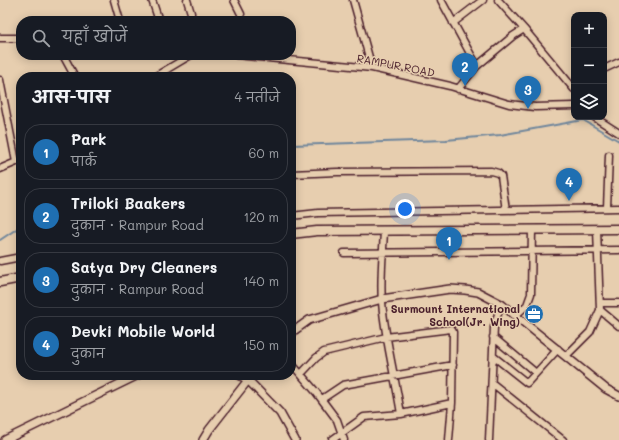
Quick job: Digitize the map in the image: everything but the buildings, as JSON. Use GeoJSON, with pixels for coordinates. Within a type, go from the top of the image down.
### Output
{"type":"FeatureCollection","features":[{"type":"Feature","properties":{"kind":"main road"},"geometry":{"type":"LineString","coordinates":[[296,233],[317,231],[619,229]]}},
{"type":"Feature","properties":{"kind":"main road"},"geometry":{"type":"LineString","coordinates":[[0,282],[16,279]]}},
{"type":"Feature","properties":{"kind":"street"},"geometry":{"type":"LineString","coordinates":[[114,0],[119,16]]}},
{"type":"Feature","properties":{"kind":"street"},"geometry":{"type":"LineString","coordinates":[[152,0],[157,16]]}},
{"type":"Feature","properties":{"kind":"street"},"geometry":{"type":"LineString","coordinates":[[187,0],[191,16]]}},
{"type":"Feature","properties":{"kind":"street"},"geometry":{"type":"LineString","coordinates":[[234,0],[241,14]]}},
{"type":"Feature","properties":{"kind":"street"},"geometry":{"type":"LineString","coordinates":[[353,0],[372,68]]}},
{"type":"Feature","properties":{"kind":"street"},"geometry":{"type":"LineString","coordinates":[[441,0],[477,66]]}},
{"type":"Feature","properties":{"kind":"street"},"geometry":{"type":"LineString","coordinates":[[454,23],[483,0]]}},
{"type":"Feature","properties":{"kind":"street"},"geometry":{"type":"LineString","coordinates":[[498,0],[572,84]]}},
{"type":"Feature","properties":{"kind":"street"},"geometry":{"type":"LineString","coordinates":[[458,88],[477,66],[513,36],[524,29]]}},
{"type":"Feature","properties":{"kind":"street"},"geometry":{"type":"LineString","coordinates":[[0,38],[16,38]]}},
{"type":"Feature","properties":{"kind":"street"},"geometry":{"type":"LineString","coordinates":[[66,60],[72,72]]}},
{"type":"Feature","properties":{"kind":"street"},"geometry":{"type":"LineString","coordinates":[[164,72],[183,60]]}},
{"type":"Feature","properties":{"kind":"street","name":"RAMPUR ROAD"},"geometry":{"type":"LineString","coordinates":[[288,60],[372,68],[458,88],[509,104],[535,107],[571,106]]}},
{"type":"Feature","properties":{"kind":"street"},"geometry":{"type":"LineString","coordinates":[[607,68],[619,62]]}},
{"type":"Feature","properties":{"kind":"street"},"geometry":{"type":"LineString","coordinates":[[0,80],[16,152]]}},
{"type":"Feature","properties":{"kind":"street"},"geometry":{"type":"LineString","coordinates":[[599,120],[619,133]]}},
{"type":"Feature","properties":{"kind":"street"},"geometry":{"type":"LineString","coordinates":[[607,208],[609,155]]}},
{"type":"Feature","properties":{"kind":"street"},"geometry":{"type":"LineString","coordinates":[[0,169],[16,162]]}},
{"type":"Feature","properties":{"kind":"street"},"geometry":{"type":"LineString","coordinates":[[296,174],[491,171],[498,173],[501,176],[506,210]]}},
{"type":"Feature","properties":{"kind":"street"},"geometry":{"type":"LineString","coordinates":[[296,215],[318,213],[619,208]]}},
{"type":"Feature","properties":{"kind":"street"},"geometry":{"type":"LineString","coordinates":[[566,356],[590,332],[600,306],[597,229]]}},
{"type":"Feature","properties":{"kind":"street"},"geometry":{"type":"LineString","coordinates":[[515,316],[527,305],[531,294],[532,230]]}},
{"type":"Feature","properties":{"kind":"street"},"geometry":{"type":"LineString","coordinates":[[384,231],[382,299],[386,337],[401,414]]}},
{"type":"Feature","properties":{"kind":"street"},"geometry":{"type":"LineString","coordinates":[[344,253],[619,250]]}},
{"type":"Feature","properties":{"kind":"street"},"geometry":{"type":"LineString","coordinates":[[0,261],[16,259]]}},
{"type":"Feature","properties":{"kind":"street"},"geometry":{"type":"LineString","coordinates":[[296,330],[309,320],[382,299],[450,289],[478,292],[501,304],[606,389],[619,396]]}},
{"type":"Feature","properties":{"kind":"street"},"geometry":{"type":"LineString","coordinates":[[600,306],[619,303]]}},
{"type":"Feature","properties":{"kind":"street"},"geometry":{"type":"LineString","coordinates":[[489,440],[493,337],[494,327],[501,304]]}},
{"type":"Feature","properties":{"kind":"street"},"geometry":{"type":"LineString","coordinates":[[600,306],[619,326]]}},
{"type":"Feature","properties":{"kind":"street"},"geometry":{"type":"LineString","coordinates":[[301,374],[324,352],[386,337],[453,330],[452,403],[449,440]]}},
{"type":"Feature","properties":{"kind":"street"},"geometry":{"type":"LineString","coordinates":[[493,337],[536,373]]}},
{"type":"Feature","properties":{"kind":"street"},"geometry":{"type":"LineString","coordinates":[[493,356],[528,382],[558,349]]}},
{"type":"Feature","properties":{"kind":"street"},"geometry":{"type":"LineString","coordinates":[[322,399],[342,385],[453,365]]}},
{"type":"Feature","properties":{"kind":"street"},"geometry":{"type":"LineString","coordinates":[[296,368],[322,399],[337,420],[343,437]]}},
{"type":"Feature","properties":{"kind":"street"},"geometry":{"type":"LineString","coordinates":[[5,440],[128,380]]}},
{"type":"Feature","properties":{"kind":"street"},"geometry":{"type":"LineString","coordinates":[[203,440],[209,430],[248,380]]}},
{"type":"Feature","properties":{"kind":"street"},"geometry":{"type":"LineString","coordinates":[[252,380],[280,413],[295,440]]}},
{"type":"Feature","properties":{"kind":"street"},"geometry":{"type":"LineString","coordinates":[[492,384],[563,440]]}},
{"type":"Feature","properties":{"kind":"street"},"geometry":{"type":"LineString","coordinates":[[332,440],[343,437],[364,417],[401,414],[452,403]]}},
{"type":"Feature","properties":{"kind":"waterway"},"geometry":{"type":"LineString","coordinates":[[296,145],[446,140],[500,135],[583,120],[619,141]]}},
{"type":"Feature","properties":{"kind":"waterway"},"geometry":{"type":"LineString","coordinates":[[0,240],[16,229]]}},
{"type":"Feature","properties":{"kind":"place","name":"Triloki Baakers"},"geometry":{"type":"Point","coordinates":[465,86]}},
{"type":"Feature","properties":{"kind":"place","name":"Satya Dry Cleaners"},"geometry":{"type":"Point","coordinates":[528,109]}},
{"type":"Feature","properties":{"kind":"place","name":"Devki Mobile World"},"geometry":{"type":"Point","coordinates":[569,201]}},
{"type":"Feature","properties":{"kind":"place","name":"Park"},"geometry":{"type":"Point","coordinates":[449,260]}},
{"type":"Feature","properties":{"kind":"place","name":"Surmount International School(Jr. Wing)"},"geometry":{"type":"Point","coordinates":[534,314]}}]}
